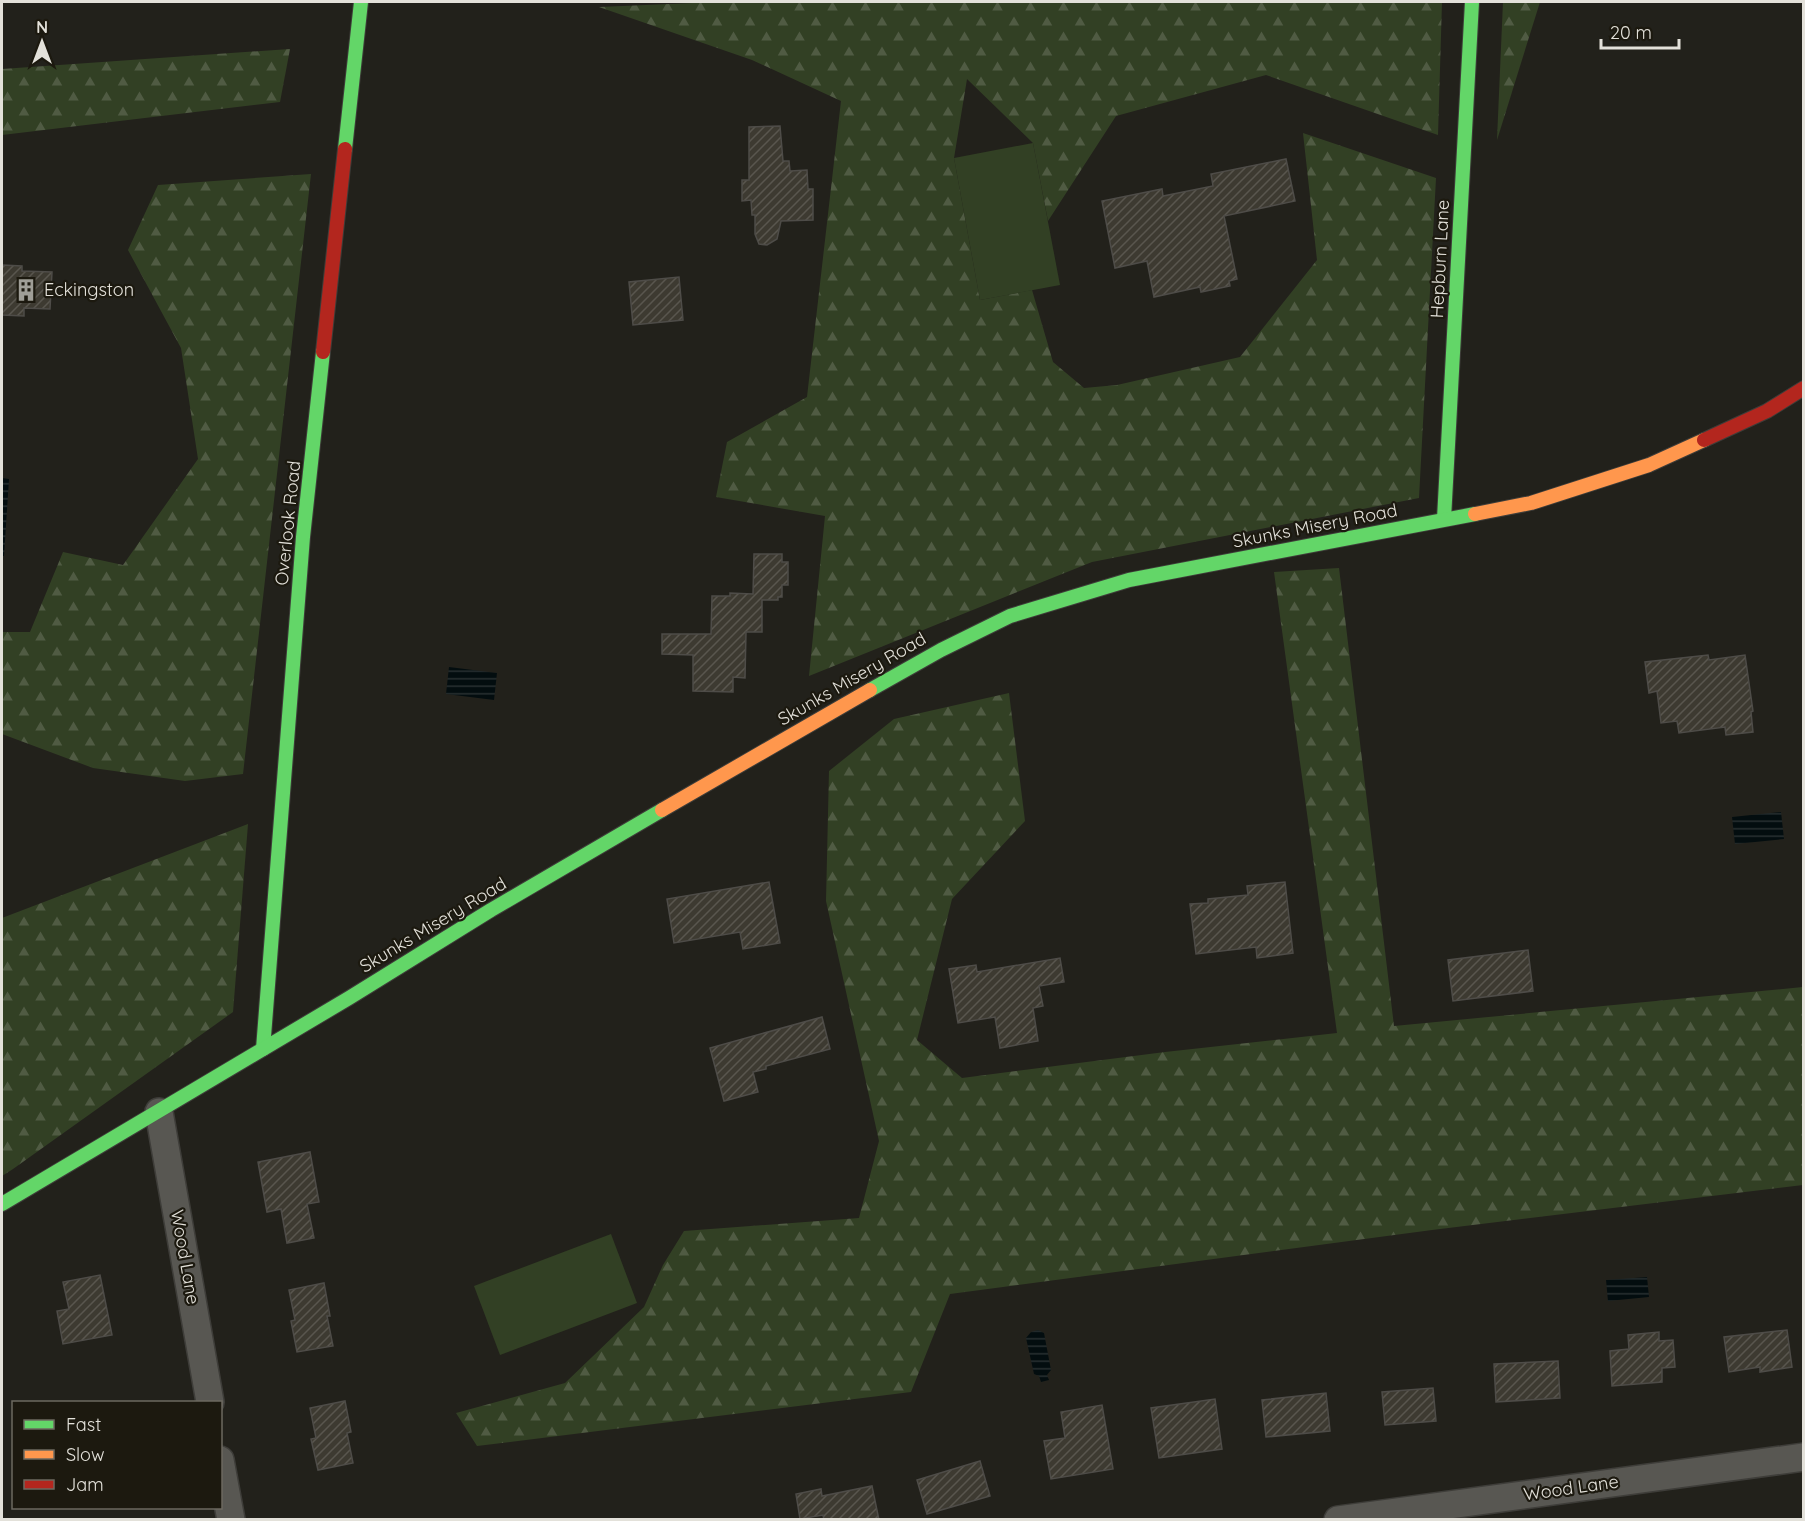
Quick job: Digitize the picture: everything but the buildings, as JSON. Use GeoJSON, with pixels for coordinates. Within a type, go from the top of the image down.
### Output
{"type":"FeatureCollection","features":[{"type":"Feature","properties":{"kind":"main road","name":"Overlook Road"},"geometry":{"type":"LineString","coordinates":[[263,1049],[303,537],[361,2]]}},
{"type":"Feature","properties":{"kind":"main road","name":"Hepburn Lane"},"geometry":{"type":"LineString","coordinates":[[1444,519],[1472,2]]}},
{"type":"Feature","properties":{"kind":"main road","name":"Skunks Misery Road"},"geometry":{"type":"LineString","coordinates":[[2,1204],[159,1112],[501,904],[940,650],[1010,616],[1129,580],[1531,503],[1649,465],[1767,411],[1803,388]]}},
{"type":"Feature","properties":{"kind":"street","name":"Wood Lane"},"geometry":{"type":"LineString","coordinates":[[159,1112],[210,1401]]}},
{"type":"Feature","properties":{"kind":"street","name":"Wood Lane"},"geometry":{"type":"LineString","coordinates":[[1338,1520],[1803,1457]]}},
{"type":"Feature","properties":{"kind":"street"},"geometry":{"type":"LineString","coordinates":[[222,1471],[231,1520]]}},
{"type":"Feature","properties":{"kind":"green space"},"geometry":{"type":"Polygon","coordinates":[[[716,2],[1442,2],[1438,135],[1266,75],[1116,116],[1048,221],[1033,143],[967,79],[954,158],[980,300],[1032,290],[1053,362],[1084,388],[1117,385],[1240,357],[1317,260],[1303,133],[1436,178],[1419,498],[1092,562],[809,676],[825,516],[716,497],[727,442],[807,397],[841,101],[752,60],[599,7],[716,2]]]}},
{"type":"Feature","properties":{"kind":"green space"},"geometry":{"type":"Polygon","coordinates":[[[1503,2],[1540,2],[1497,140],[1503,2]]]}},
{"type":"Feature","properties":{"kind":"green space"},"geometry":{"type":"Polygon","coordinates":[[[290,49],[280,102],[2,135],[2,69],[290,49]]]}},
{"type":"Feature","properties":{"kind":"green space"},"geometry":{"type":"Polygon","coordinates":[[[1033,143],[1060,285],[980,300],[954,158],[1033,143]]]}},
{"type":"Feature","properties":{"kind":"green space"},"geometry":{"type":"Polygon","coordinates":[[[311,174],[243,774],[185,781],[93,768],[2,734],[2,632],[30,632],[63,552],[123,565],[198,459],[181,348],[128,250],[158,185],[311,174]]]}},
{"type":"Feature","properties":{"kind":"green space"},"geometry":{"type":"Polygon","coordinates":[[[1339,568],[1394,1026],[1803,987],[1803,1185],[1432,1230],[950,1294],[911,1392],[477,1446],[456,1413],[565,1383],[644,1307],[663,1265],[684,1231],[859,1218],[879,1141],[826,901],[829,771],[894,719],[1009,693],[1025,821],[952,899],[917,1040],[962,1078],[1337,1033],[1274,572],[1339,568]]]}},
{"type":"Feature","properties":{"kind":"green space"},"geometry":{"type":"Polygon","coordinates":[[[248,824],[233,1012],[2,1176],[2,918],[248,824]]]}},
{"type":"Feature","properties":{"kind":"green space"},"geometry":{"type":"Polygon","coordinates":[[[611,1234],[637,1303],[500,1355],[474,1286],[611,1234]]]}},
{"type":"Feature","properties":{"kind":"shaded area"},"geometry":{"type":"Polygon","coordinates":[[[2,478],[9,479],[4,556],[2,556],[2,478]]]}},
{"type":"Feature","properties":{"kind":"shaded area"},"geometry":{"type":"Polygon","coordinates":[[[449,667],[497,673],[494,700],[446,694],[449,667]]]}},
{"type":"Feature","properties":{"kind":"shaded area"},"geometry":{"type":"Polygon","coordinates":[[[1781,812],[1784,839],[1735,844],[1732,817],[1781,812]]]}},
{"type":"Feature","properties":{"kind":"shaded area"},"geometry":{"type":"Polygon","coordinates":[[[1647,1277],[1649,1297],[1608,1301],[1606,1280],[1647,1277]]]}},
{"type":"Feature","properties":{"kind":"shaded area"},"geometry":{"type":"Polygon","coordinates":[[[1038,1330],[1044,1333],[1051,1370],[1047,1375],[1049,1380],[1041,1382],[1039,1376],[1034,1374],[1026,1338],[1031,1332],[1038,1330]]]}},
{"type":"Feature","properties":{"kind":"traffic: fast"},"geometry":{"type":"LineString","coordinates":[[345,149],[361,2]]}},
{"type":"Feature","properties":{"kind":"traffic: fast"},"geometry":{"type":"LineString","coordinates":[[1444,519],[1472,2]]}},
{"type":"Feature","properties":{"kind":"traffic: fast"},"geometry":{"type":"LineString","coordinates":[[263,1049],[303,537],[323,352]]}},
{"type":"Feature","properties":{"kind":"traffic: fast"},"geometry":{"type":"LineString","coordinates":[[870,690],[941,650],[1010,616],[1129,580],[1475,514]]}},
{"type":"Feature","properties":{"kind":"traffic: fast"},"geometry":{"type":"LineString","coordinates":[[2,1204],[662,810]]}},
{"type":"Feature","properties":{"kind":"traffic: slow"},"geometry":{"type":"LineString","coordinates":[[1475,514],[1531,503],[1649,465],[1704,440]]}},
{"type":"Feature","properties":{"kind":"traffic: slow"},"geometry":{"type":"LineString","coordinates":[[662,810],[870,690]]}},
{"type":"Feature","properties":{"kind":"traffic: jam"},"geometry":{"type":"LineString","coordinates":[[323,352],[345,149]]}},
{"type":"Feature","properties":{"kind":"traffic: jam"},"geometry":{"type":"LineString","coordinates":[[1704,440],[1767,411],[1804,388]]}},
{"type":"Feature","properties":{"kind":"place","name":"Eckingston"},"geometry":{"type":"Point","coordinates":[26,290]}}]}
